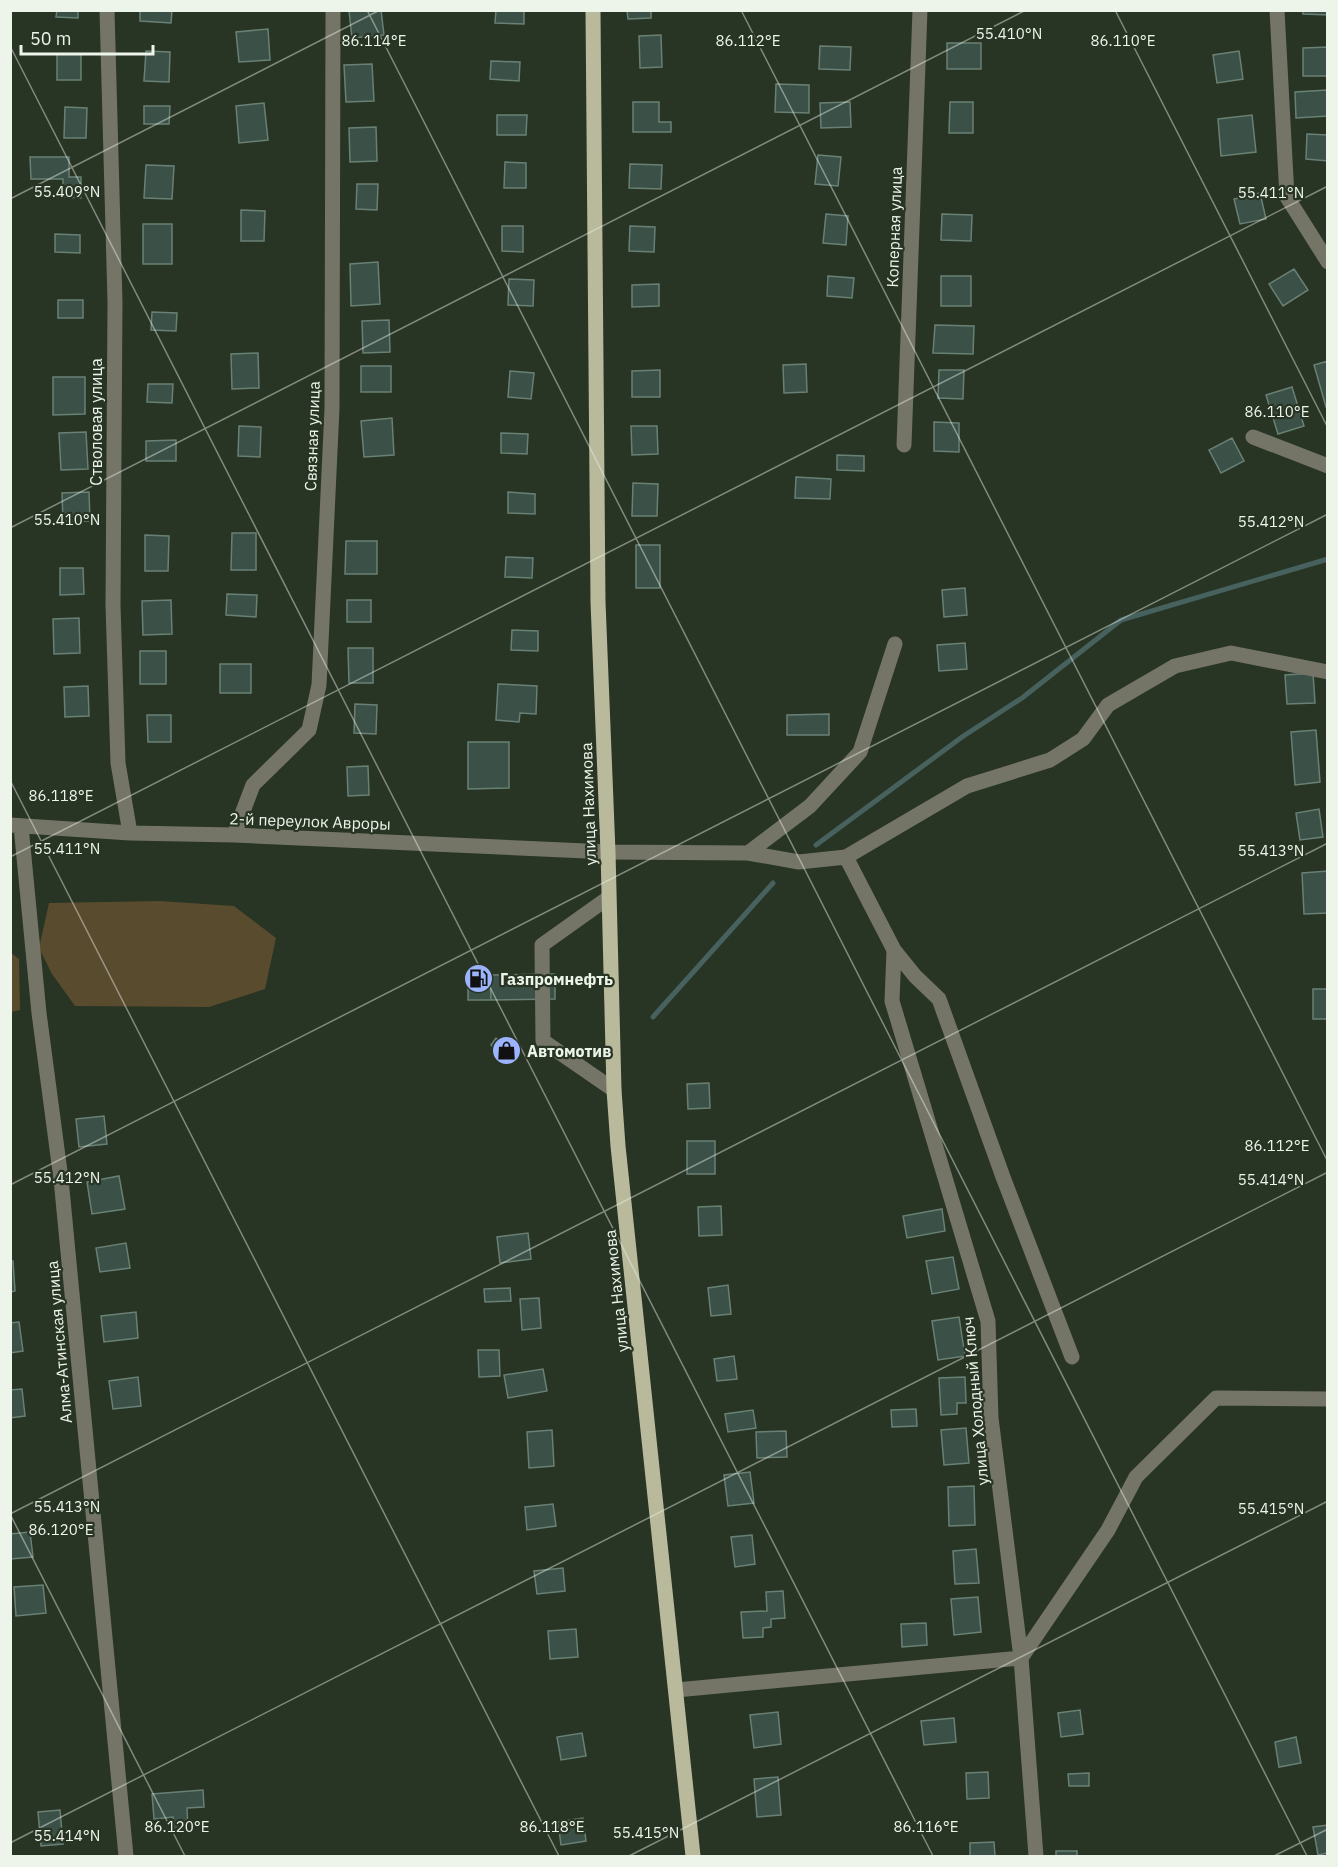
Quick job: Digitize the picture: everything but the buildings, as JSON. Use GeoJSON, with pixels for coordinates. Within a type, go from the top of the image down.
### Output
{"type":"FeatureCollection","features":[{"type":"Feature","properties":{"kind":"main road","name":"улица Нахимова"},"geometry":{"type":"LineString","coordinates":[[593,10],[598,602],[608,852],[614,1090],[693,1857]]}},
{"type":"Feature","properties":{"kind":"street","name":"Стволовая улица"},"geometry":{"type":"LineString","coordinates":[[107,10],[115,302],[114,628],[118,763],[130,833]]}},
{"type":"Feature","properties":{"kind":"street","name":"Связная улица"},"geometry":{"type":"LineString","coordinates":[[234,835],[253,785],[309,730],[319,685],[333,409],[333,10]]}},
{"type":"Feature","properties":{"kind":"street","name":"Коперная улица"},"geometry":{"type":"LineString","coordinates":[[904,445],[920,10]]}},
{"type":"Feature","properties":{"kind":"street"},"geometry":{"type":"LineString","coordinates":[[1277,10],[1287,197],[1328,261]]}},
{"type":"Feature","properties":{"kind":"street"},"geometry":{"type":"LineString","coordinates":[[1253,437],[1328,466]]}},
{"type":"Feature","properties":{"kind":"street"},"geometry":{"type":"LineString","coordinates":[[748,853],[810,806],[860,752],[894,644]]}},
{"type":"Feature","properties":{"kind":"street"},"geometry":{"type":"LineString","coordinates":[[846,857],[967,786],[1050,760],[1083,739],[1108,705],[1175,666],[1231,653],[1328,672]]}},
{"type":"Feature","properties":{"kind":"street","name":"2-й переулок Авроры"},"geometry":{"type":"LineString","coordinates":[[16,826],[130,833],[234,835],[608,852],[748,853],[799,862],[846,857]]}},
{"type":"Feature","properties":{"kind":"street","name":"Алма-Атинская улица"},"geometry":{"type":"LineString","coordinates":[[16,826],[63,1191],[126,1857]]}},
{"type":"Feature","properties":{"kind":"street","name":"улица Холодный Ключ"},"geometry":{"type":"LineString","coordinates":[[846,857],[894,950],[892,1001],[988,1321],[991,1418],[1021,1658],[1036,1857]]}},
{"type":"Feature","properties":{"kind":"street"},"geometry":{"type":"LineString","coordinates":[[608,898],[542,945],[543,1041],[614,1090]]}},
{"type":"Feature","properties":{"kind":"street"},"geometry":{"type":"LineString","coordinates":[[894,950],[915,976],[939,999],[1002,1177],[1072,1357]]}},
{"type":"Feature","properties":{"kind":"street"},"geometry":{"type":"LineString","coordinates":[[675,1690],[1021,1658],[1108,1530],[1136,1477],[1216,1398],[1328,1399]]}},
{"type":"Feature","properties":{"kind":"shaded area"},"geometry":{"type":"Polygon","coordinates":[[[160,901],[234,906],[276,938],[265,989],[209,1007],[75,1006],[52,974],[39,948],[49,903],[160,901]]]}},
{"type":"Feature","properties":{"kind":"shaded area"},"geometry":{"type":"Polygon","coordinates":[[[11,953],[19,959],[20,1010],[11,1012],[11,953]]]}},
{"type":"Feature","properties":{"kind":"waterway"},"geometry":{"type":"LineString","coordinates":[[816,845],[962,737],[1022,698],[1121,620],[1328,559]]}},
{"type":"Feature","properties":{"kind":"waterway"},"geometry":{"type":"LineString","coordinates":[[653,1017],[773,883]]}},
{"type":"Feature","properties":{"kind":"place","name":"Газпромнефть"},"geometry":{"type":"Point","coordinates":[479,979]}},
{"type":"Feature","properties":{"kind":"place","name":"Автомотив"},"geometry":{"type":"Point","coordinates":[506,1051]}}]}
